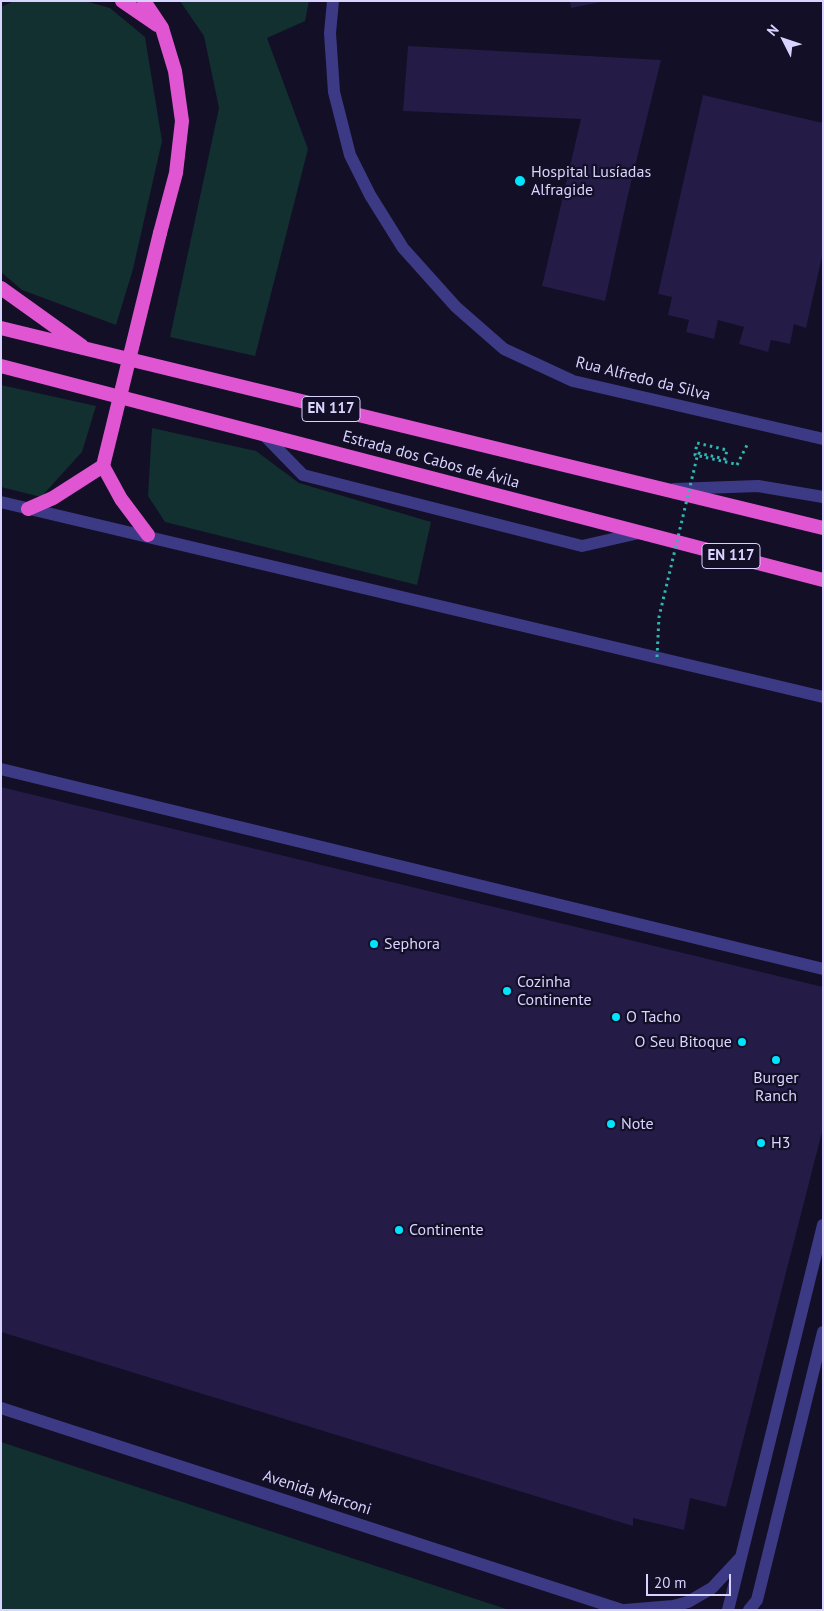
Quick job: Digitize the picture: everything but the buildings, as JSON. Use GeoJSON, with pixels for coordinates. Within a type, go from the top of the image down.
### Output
{"type":"FeatureCollection","features":[{"type":"Feature","properties":{"kind":"highway"},"geometry":{"type":"LineString","coordinates":[[122,1],[162,28]]}},
{"type":"Feature","properties":{"kind":"highway"},"geometry":{"type":"LineString","coordinates":[[144,1],[162,28],[175,71],[182,120],[176,173],[103,466],[121,499],[148,535]]}},
{"type":"Feature","properties":{"kind":"highway"},"geometry":{"type":"LineString","coordinates":[[1,288],[89,351]]}},
{"type":"Feature","properties":{"kind":"highway","name":"Estrada dos Cabos de Ávila"},"geometry":{"type":"LineString","coordinates":[[1,328],[89,351],[823,528]]}},
{"type":"Feature","properties":{"kind":"highway","name":"Estrada dos Cabos de Ávila"},"geometry":{"type":"LineString","coordinates":[[1,366],[823,580]]}},
{"type":"Feature","properties":{"kind":"highway"},"geometry":{"type":"LineString","coordinates":[[28,509],[54,498],[103,466]]}},
{"type":"Feature","properties":{"kind":"street","name":"Rua Alfredo da Silva"},"geometry":{"type":"LineString","coordinates":[[333,1],[330,32],[334,92],[350,155],[370,195],[403,248],[456,307],[504,349],[573,381],[823,439]]}},
{"type":"Feature","properties":{"kind":"street"},"geometry":{"type":"LineString","coordinates":[[264,435],[303,475],[582,546],[639,532]]}},
{"type":"Feature","properties":{"kind":"street"},"geometry":{"type":"LineString","coordinates":[[662,489],[758,486],[823,497]]}},
{"type":"Feature","properties":{"kind":"street"},"geometry":{"type":"LineString","coordinates":[[1,502],[148,535],[823,697]]}},
{"type":"Feature","properties":{"kind":"street"},"geometry":{"type":"LineString","coordinates":[[1,769],[823,969]]}},
{"type":"Feature","properties":{"kind":"street"},"geometry":{"type":"LineString","coordinates":[[728,1610],[823,1225]]}},
{"type":"Feature","properties":{"kind":"street"},"geometry":{"type":"LineString","coordinates":[[755,1607],[823,1332]]}},
{"type":"Feature","properties":{"kind":"street","name":"Avenida Marconi"},"geometry":{"type":"LineString","coordinates":[[1,1408],[624,1610]]}},
{"type":"Feature","properties":{"kind":"street"},"geometry":{"type":"LineString","coordinates":[[624,1610],[665,1607],[688,1602],[712,1588],[740,1557]]}},
{"type":"Feature","properties":{"kind":"path"},"geometry":{"type":"LineString","coordinates":[[656,657],[659,617],[698,453],[725,459],[727,450],[697,443],[695,455],[729,463]]}},
{"type":"Feature","properties":{"kind":"green space"},"geometry":{"type":"Polygon","coordinates":[[[14,1],[85,1],[110,8],[145,37],[162,141],[133,269],[116,325],[22,290],[1,272],[1,7],[14,1]]]}},
{"type":"Feature","properties":{"kind":"green space"},"geometry":{"type":"Polygon","coordinates":[[[180,1],[309,1],[305,21],[267,38],[308,149],[255,356],[170,337],[219,108],[204,36],[180,1]]]}},
{"type":"Feature","properties":{"kind":"green space"},"geometry":{"type":"Polygon","coordinates":[[[1,385],[96,406],[82,452],[41,497],[1,487],[1,385]]]}},
{"type":"Feature","properties":{"kind":"green space"},"geometry":{"type":"Polygon","coordinates":[[[152,428],[256,451],[299,483],[431,522],[417,585],[165,522],[148,496],[152,428]]]}},
{"type":"Feature","properties":{"kind":"green space"},"geometry":{"type":"Polygon","coordinates":[[[1,1442],[509,1610],[1,1610],[1,1442]]]}},
{"type":"Feature","properties":{"kind":"place","name":"Hospital Lusíadas Alfragide"},"geometry":{"type":"Point","coordinates":[520,181]}},
{"type":"Feature","properties":{"kind":"place","name":"Sephora"},"geometry":{"type":"Point","coordinates":[374,944]}},
{"type":"Feature","properties":{"kind":"place","name":"Cozinha Continente"},"geometry":{"type":"Point","coordinates":[507,991]}},
{"type":"Feature","properties":{"kind":"place","name":"O Tacho"},"geometry":{"type":"Point","coordinates":[616,1017]}},
{"type":"Feature","properties":{"kind":"place","name":"O Seu Bitoque"},"geometry":{"type":"Point","coordinates":[742,1042]}},
{"type":"Feature","properties":{"kind":"place","name":"Burger Ranch"},"geometry":{"type":"Point","coordinates":[776,1060]}},
{"type":"Feature","properties":{"kind":"place","name":"Note"},"geometry":{"type":"Point","coordinates":[611,1124]}},
{"type":"Feature","properties":{"kind":"place","name":"H3"},"geometry":{"type":"Point","coordinates":[761,1143]}},
{"type":"Feature","properties":{"kind":"place","name":"Continente"},"geometry":{"type":"Point","coordinates":[399,1230]}}]}
